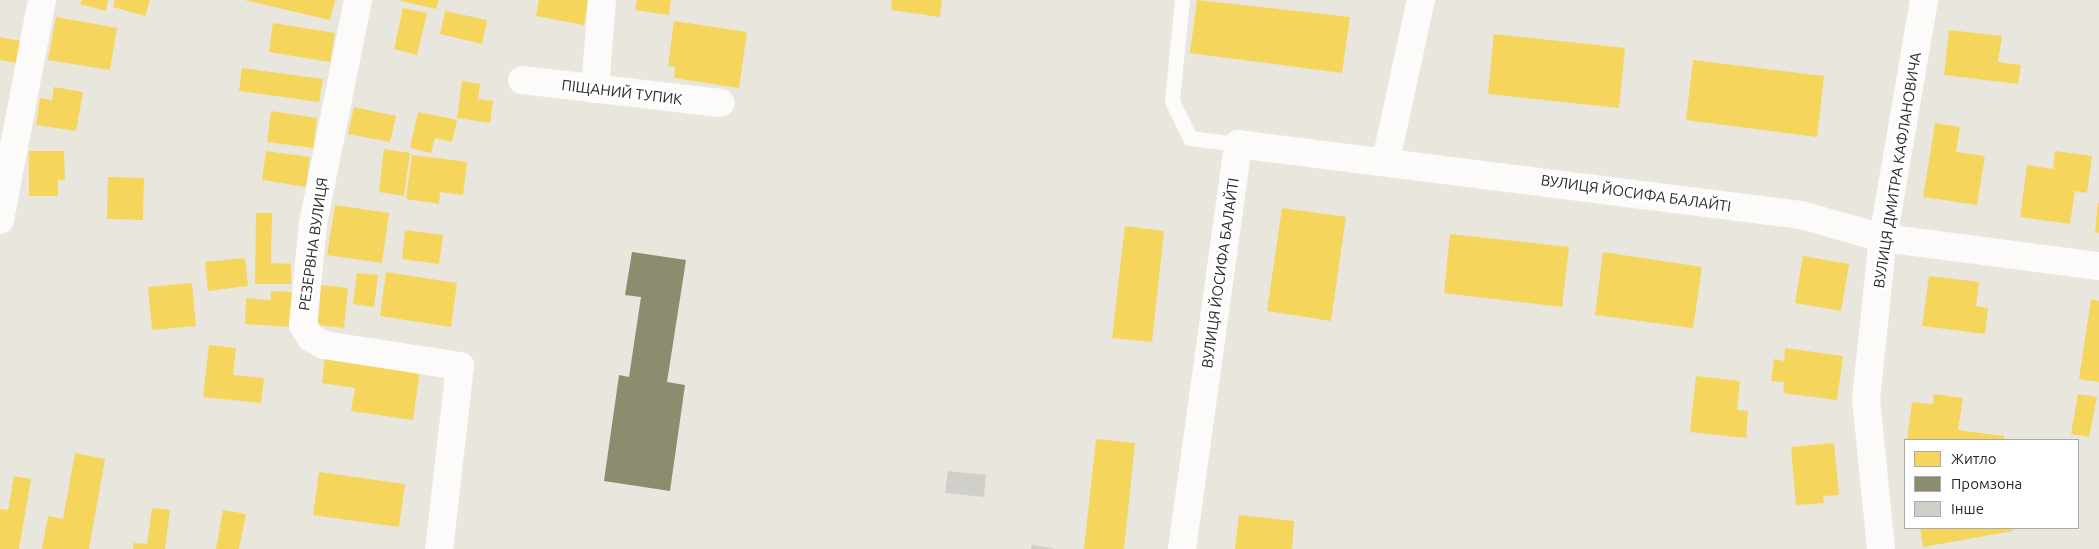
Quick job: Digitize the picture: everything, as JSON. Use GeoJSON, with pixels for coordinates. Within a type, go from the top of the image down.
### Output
{"type":"FeatureCollection","features":[{"type":"Feature","properties":{"kind":"street"},"geometry":{"type":"LineString","coordinates":[[0,220],[42,0]]}},
{"type":"Feature","properties":{"kind":"street","name":"РЕЗЕРВНА ВУЛИЦЯ"},"geometry":{"type":"LineString","coordinates":[[358,0],[313,224],[304,325],[311,338],[324,346],[460,366],[439,549]]}},
{"type":"Feature","properties":{"kind":"street"},"geometry":{"type":"LineString","coordinates":[[595,89],[602,0]]}},
{"type":"Feature","properties":{"kind":"street"},"geometry":{"type":"LineString","coordinates":[[1386,160],[1421,0]]}},
{"type":"Feature","properties":{"kind":"street","name":"ВУЛИЦЯ ДМИТРА КАФЛАНОВИЧА"},"geometry":{"type":"LineString","coordinates":[[1881,549],[1866,399],[1883,238],[1924,0]]}},
{"type":"Feature","properties":{"kind":"street","name":"ПІЩАНИЙ ТУПИК"},"geometry":{"type":"LineString","coordinates":[[522,80],[721,103]]}},
{"type":"Feature","properties":{"kind":"street","name":"ВУЛИЦЯ ЙОСИФА БАЛАЙТІ"},"geometry":{"type":"LineString","coordinates":[[1182,549],[1238,144],[1386,160],[1801,215],[1883,238],[2099,266]]}},
{"type":"Feature","properties":{"kind":"lane"},"geometry":{"type":"LineString","coordinates":[[1182,0],[1172,101],[1190,138],[1238,144]]}},
{"type":"Feature","properties":{"kind":"building: Житло"},"geometry":{"type":"Polygon","coordinates":[[[82,0],[108,0],[106,11],[80,4],[82,0]]]}},
{"type":"Feature","properties":{"kind":"building: Житло"},"geometry":{"type":"Polygon","coordinates":[[[115,0],[150,0],[145,16],[113,7],[115,0]]]}},
{"type":"Feature","properties":{"kind":"building: Житло"},"geometry":{"type":"Polygon","coordinates":[[[244,0],[335,0],[330,20],[244,0]]]}},
{"type":"Feature","properties":{"kind":"building: Житло"},"geometry":{"type":"Polygon","coordinates":[[[397,0],[439,0],[436,9],[397,0]]]}},
{"type":"Feature","properties":{"kind":"building: Житло"},"geometry":{"type":"Polygon","coordinates":[[[539,0],[588,0],[584,25],[536,16],[539,0]]]}},
{"type":"Feature","properties":{"kind":"building: Житло"},"geometry":{"type":"Polygon","coordinates":[[[637,0],[671,0],[669,15],[635,10],[637,0]]]}},
{"type":"Feature","properties":{"kind":"building: Житло"},"geometry":{"type":"Polygon","coordinates":[[[892,0],[942,0],[940,17],[891,10],[892,0]]]}},
{"type":"Feature","properties":{"kind":"building: Житло"},"geometry":{"type":"Polygon","coordinates":[[[1197,0],[1350,17],[1342,73],[1190,53],[1197,0]]]}},
{"type":"Feature","properties":{"kind":"building: Житло"},"geometry":{"type":"Polygon","coordinates":[[[403,8],[427,13],[417,55],[394,49],[403,8]]]}},
{"type":"Feature","properties":{"kind":"building: Житло"},"geometry":{"type":"Polygon","coordinates":[[[445,11],[487,20],[482,44],[440,34],[445,11]]]}},
{"type":"Feature","properties":{"kind":"building: Житло"},"geometry":{"type":"Polygon","coordinates":[[[56,17],[117,28],[110,70],[48,60],[56,17]]]}},
{"type":"Feature","properties":{"kind":"building: Житло"},"geometry":{"type":"Polygon","coordinates":[[[674,21],[747,32],[739,88],[674,78],[675,67],[668,66],[674,21]]]}},
{"type":"Feature","properties":{"kind":"building: Житло"},"geometry":{"type":"Polygon","coordinates":[[[273,23],[335,33],[330,62],[269,52],[273,23]]]}},
{"type":"Feature","properties":{"kind":"building: Житло"},"geometry":{"type":"Polygon","coordinates":[[[1949,30],[2002,36],[1998,62],[2021,65],[2018,84],[1944,75],[1949,30]]]}},
{"type":"Feature","properties":{"kind":"building: Житло"},"geometry":{"type":"Polygon","coordinates":[[[1494,34],[1625,48],[1619,108],[1488,94],[1494,34]]]}},
{"type":"Feature","properties":{"kind":"building: Житло"},"geometry":{"type":"Polygon","coordinates":[[[0,37],[21,41],[16,63],[0,60],[0,37]]]}},
{"type":"Feature","properties":{"kind":"building: Житло"},"geometry":{"type":"Polygon","coordinates":[[[1693,60],[1824,76],[1817,137],[1686,120],[1693,60]]]}},
{"type":"Feature","properties":{"kind":"building: Житло"},"geometry":{"type":"Polygon","coordinates":[[[242,68],[323,79],[319,102],[239,91],[242,68]]]}},
{"type":"Feature","properties":{"kind":"building: Житло"},"geometry":{"type":"Polygon","coordinates":[[[462,81],[480,84],[478,99],[493,101],[490,123],[457,118],[462,81]]]}},
{"type":"Feature","properties":{"kind":"building: Житло"},"geometry":{"type":"Polygon","coordinates":[[[54,87],[83,92],[76,131],[36,125],[40,98],[52,100],[54,87]]]}},
{"type":"Feature","properties":{"kind":"building: Житло"},"geometry":{"type":"Polygon","coordinates":[[[354,107],[396,116],[390,142],[348,134],[354,107]]]}},
{"type":"Feature","properties":{"kind":"building: Житло"},"geometry":{"type":"Polygon","coordinates":[[[271,111],[317,118],[313,148],[267,142],[271,111]]]}},
{"type":"Feature","properties":{"kind":"building: Житло"},"geometry":{"type":"Polygon","coordinates":[[[418,112],[457,120],[452,142],[435,138],[431,153],[410,148],[418,112]]]}},
{"type":"Feature","properties":{"kind":"building: Житло"},"geometry":{"type":"Polygon","coordinates":[[[1935,123],[1960,127],[1956,152],[1985,156],[1977,205],[1923,197],[1935,123]]]}},
{"type":"Feature","properties":{"kind":"building: Житло"},"geometry":{"type":"Polygon","coordinates":[[[384,149],[410,153],[404,196],[379,192],[384,149]]]}},
{"type":"Feature","properties":{"kind":"building: Житло"},"geometry":{"type":"Polygon","coordinates":[[[29,151],[64,151],[65,180],[58,180],[58,196],[29,196],[29,151]]]}},
{"type":"Feature","properties":{"kind":"building: Житло"},"geometry":{"type":"Polygon","coordinates":[[[266,151],[310,157],[306,187],[262,180],[266,151]]]}},
{"type":"Feature","properties":{"kind":"building: Житло"},"geometry":{"type":"Polygon","coordinates":[[[2055,151],[2092,156],[2087,193],[2075,191],[2070,224],[2020,217],[2027,165],[2053,169],[2055,151]]]}},
{"type":"Feature","properties":{"kind":"building: Житло"},"geometry":{"type":"Polygon","coordinates":[[[412,155],[467,162],[463,195],[440,192],[439,204],[406,199],[412,155]]]}},
{"type":"Feature","properties":{"kind":"building: Житло"},"geometry":{"type":"Polygon","coordinates":[[[108,177],[144,178],[143,220],[107,219],[108,177]]]}},
{"type":"Feature","properties":{"kind":"building: Житло"},"geometry":{"type":"Polygon","coordinates":[[[2099,203],[2099,233],[2095,232],[2099,203]]]}},
{"type":"Feature","properties":{"kind":"building: Житло"},"geometry":{"type":"Polygon","coordinates":[[[335,205],[389,213],[382,263],[327,255],[335,205]]]}},
{"type":"Feature","properties":{"kind":"building: Житло"},"geometry":{"type":"Polygon","coordinates":[[[1282,208],[1346,217],[1331,321],[1267,311],[1282,208]]]}},
{"type":"Feature","properties":{"kind":"building: Житло"},"geometry":{"type":"Polygon","coordinates":[[[256,213],[272,213],[271,263],[291,264],[291,284],[255,284],[256,213]]]}},
{"type":"Feature","properties":{"kind":"building: Житло"},"geometry":{"type":"Polygon","coordinates":[[[1125,226],[1164,231],[1152,342],[1112,338],[1125,226]]]}},
{"type":"Feature","properties":{"kind":"building: Житло"},"geometry":{"type":"Polygon","coordinates":[[[405,230],[443,235],[439,264],[402,259],[405,230]]]}},
{"type":"Feature","properties":{"kind":"building: Житло"},"geometry":{"type":"Polygon","coordinates":[[[1450,234],[1569,247],[1562,307],[1444,293],[1450,234]]]}},
{"type":"Feature","properties":{"kind":"building: Житло"},"geometry":{"type":"Polygon","coordinates":[[[1603,252],[1702,267],[1693,328],[1595,315],[1603,252]]]}},
{"type":"Feature","properties":{"kind":"building: Житло"},"geometry":{"type":"Polygon","coordinates":[[[1803,256],[1849,264],[1841,311],[1795,303],[1803,256]]]}},
{"type":"Feature","properties":{"kind":"building: Житло"},"geometry":{"type":"Polygon","coordinates":[[[245,258],[248,286],[208,291],[205,262],[245,258]]]}},
{"type":"Feature","properties":{"kind":"building: Житло"},"geometry":{"type":"Polygon","coordinates":[[[386,272],[457,283],[451,327],[380,316],[386,272]]]}},
{"type":"Feature","properties":{"kind":"building: Житло"},"geometry":{"type":"Polygon","coordinates":[[[357,273],[378,275],[374,307],[353,304],[357,273]]]}},
{"type":"Feature","properties":{"kind":"building: Житло"},"geometry":{"type":"Polygon","coordinates":[[[1929,276],[1979,282],[1976,306],[1988,308],[1985,334],[1922,326],[1929,276]]]}},
{"type":"Feature","properties":{"kind":"building: Житло"},"geometry":{"type":"Polygon","coordinates":[[[192,283],[196,326],[152,330],[148,287],[192,283]]]}},
{"type":"Feature","properties":{"kind":"building: Житло"},"geometry":{"type":"Polygon","coordinates":[[[321,285],[348,288],[344,328],[318,325],[321,285]]]}},
{"type":"Feature","properties":{"kind":"building: Житло"},"geometry":{"type":"Polygon","coordinates":[[[271,291],[292,292],[290,327],[245,324],[246,298],[271,300],[271,291]]]}},
{"type":"Feature","properties":{"kind":"building: Житло"},"geometry":{"type":"Polygon","coordinates":[[[2091,299],[2099,301],[2099,382],[2079,379],[2091,299]]]}},
{"type":"Feature","properties":{"kind":"building: Житло"},"geometry":{"type":"Polygon","coordinates":[[[209,345],[236,348],[233,375],[264,378],[261,403],[203,397],[209,345]]]}},
{"type":"Feature","properties":{"kind":"building: Житло"},"geometry":{"type":"Polygon","coordinates":[[[1785,348],[1843,356],[1837,400],[1783,393],[1784,382],[1771,381],[1774,359],[1784,361],[1785,348]]]}},
{"type":"Feature","properties":{"kind":"building: Житло"},"geometry":{"type":"Polygon","coordinates":[[[325,356],[420,370],[413,420],[351,411],[355,388],[322,383],[325,356]]]}},
{"type":"Feature","properties":{"kind":"building: Житло"},"geometry":{"type":"Polygon","coordinates":[[[1696,376],[1740,381],[1737,410],[1748,411],[1746,438],[1690,432],[1696,376]]]}},
{"type":"Feature","properties":{"kind":"building: Житло"},"geometry":{"type":"Polygon","coordinates":[[[1934,394],[1963,398],[1958,430],[2004,436],[2004,439],[1907,439],[1912,402],[1933,404],[1934,394]]]}},
{"type":"Feature","properties":{"kind":"building: Житло"},"geometry":{"type":"Polygon","coordinates":[[[2078,394],[2097,397],[2089,437],[2071,434],[2078,394]]]}},
{"type":"Feature","properties":{"kind":"building: Житло"},"geometry":{"type":"Polygon","coordinates":[[[1096,439],[1135,443],[1124,549],[1084,549],[1096,439]]]}},
{"type":"Feature","properties":{"kind":"building: Житло"},"geometry":{"type":"Polygon","coordinates":[[[1834,443],[1839,495],[1823,496],[1824,503],[1796,505],[1791,447],[1834,443]]]}},
{"type":"Feature","properties":{"kind":"building: Житло"},"geometry":{"type":"Polygon","coordinates":[[[75,453],[105,459],[89,549],[42,549],[48,516],[63,519],[75,453]]]}},
{"type":"Feature","properties":{"kind":"building: Житло"},"geometry":{"type":"Polygon","coordinates":[[[319,472],[405,484],[399,527],[313,515],[319,472]]]}},
{"type":"Feature","properties":{"kind":"building: Житло"},"geometry":{"type":"Polygon","coordinates":[[[14,476],[31,479],[19,549],[0,549],[0,509],[8,510],[14,476]]]}},
{"type":"Feature","properties":{"kind":"building: Житло"},"geometry":{"type":"Polygon","coordinates":[[[152,508],[170,510],[165,549],[133,549],[134,543],[147,544],[152,508]]]}},
{"type":"Feature","properties":{"kind":"building: Житло"},"geometry":{"type":"Polygon","coordinates":[[[223,510],[246,514],[239,549],[216,549],[223,510]]]}},
{"type":"Feature","properties":{"kind":"building: Житло"},"geometry":{"type":"Polygon","coordinates":[[[1239,515],[1294,521],[1292,549],[1235,549],[1239,515]]]}},
{"type":"Feature","properties":{"kind":"building: Житло"},"geometry":{"type":"Polygon","coordinates":[[[1920,529],[2013,529],[2013,531],[1923,547],[1920,529]]]}},
{"type":"Feature","properties":{"kind":"building: Промзона"},"geometry":{"type":"Polygon","coordinates":[[[632,252],[686,260],[667,382],[685,385],[670,491],[604,481],[619,375],[629,377],[641,297],[625,295],[632,252]]]}},
{"type":"Feature","properties":{"kind":"building: Інше"},"geometry":{"type":"Polygon","coordinates":[[[948,471],[986,475],[984,497],[945,493],[948,471]]]}},
{"type":"Feature","properties":{"kind":"building: Інше"},"geometry":{"type":"Polygon","coordinates":[[[1032,545],[1053,548],[1053,549],[1031,549],[1032,545]]]}}]}
